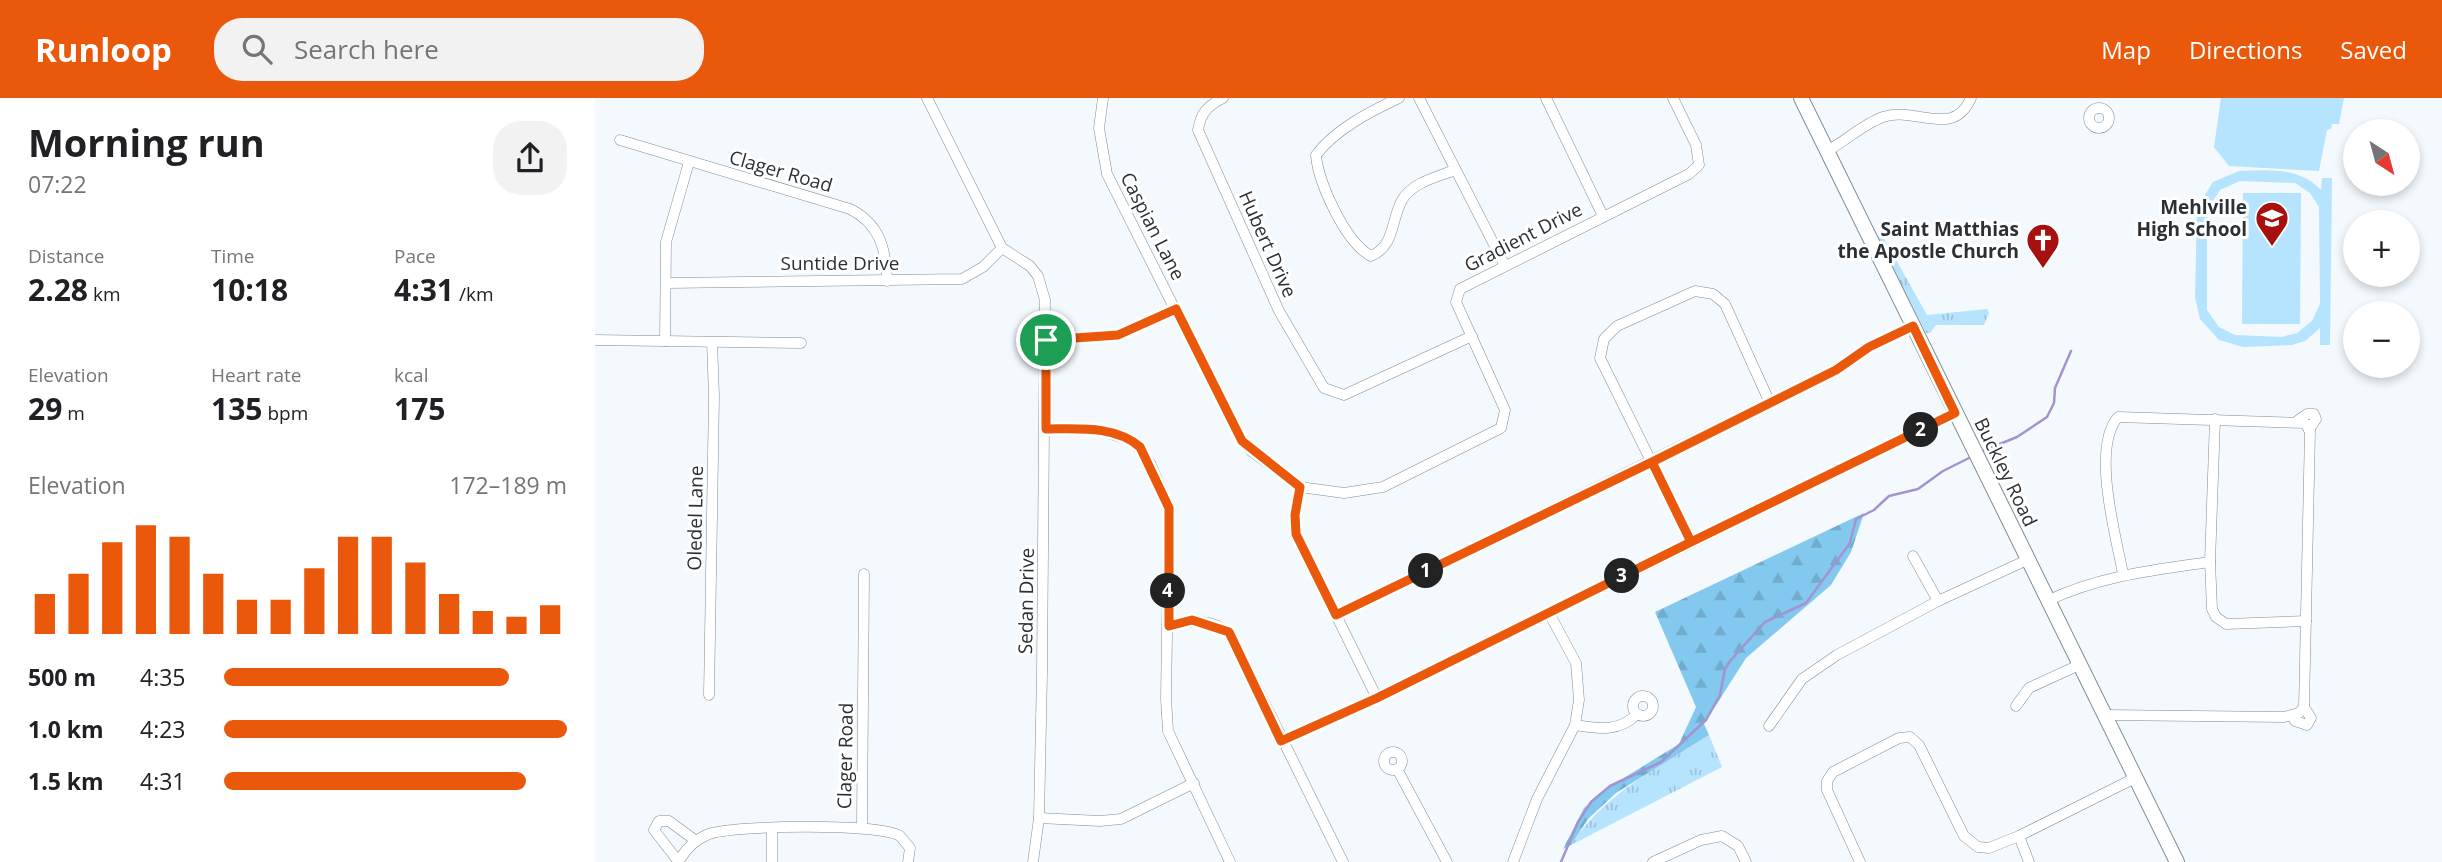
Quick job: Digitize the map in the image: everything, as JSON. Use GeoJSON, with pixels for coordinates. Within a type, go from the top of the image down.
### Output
{"type":"FeatureCollection","features":[{"type":"Feature","properties":{"kind":"street"},"geometry":{"type":"LineString","coordinates":[[927,98],[1002,248]]}},
{"type":"Feature","properties":{"kind":"street","name":"Caspian Lane"},"geometry":{"type":"LineString","coordinates":[[1103,98],[1099,128],[1107,174],[1242,441],[1300,487]]}},
{"type":"Feature","properties":{"kind":"street","name":"Hubert Drive"},"geometry":{"type":"LineString","coordinates":[[1223,98],[1209,105],[1201,117],[1198,130],[1279,311],[1324,388],[1344,395],[1472,336]]}},
{"type":"Feature","properties":{"kind":"street"},"geometry":{"type":"LineString","coordinates":[[1399,98],[1374,109],[1326,141],[1316,155],[1317,174],[1358,249],[1371,256],[1381,251],[1391,235],[1402,201],[1408,193],[1416,186],[1455,170]]}},
{"type":"Feature","properties":{"kind":"street"},"geometry":{"type":"LineString","coordinates":[[1434,98],[1421,101],[1504,264]]}},
{"type":"Feature","properties":{"kind":"street"},"geometry":{"type":"LineString","coordinates":[[1546,98],[1603,216]]}},
{"type":"Feature","properties":{"kind":"street","name":"Gradient Drive"},"geometry":{"type":"LineString","coordinates":[[1300,487],[1344,493],[1383,487],[1501,428],[1505,410],[1456,302],[1459,289],[1504,264],[1689,174],[1699,164],[1696,145],[1673,98]]}},
{"type":"Feature","properties":{"kind":"street","name":"Buckley Road"},"geometry":{"type":"LineString","coordinates":[[1801,98],[2177,862]]}},
{"type":"Feature","properties":{"kind":"street"},"geometry":{"type":"LineString","coordinates":[[1827,152],[1848,140],[1865,125],[1886,116],[1908,113],[1940,120],[1955,119],[1963,112],[1971,98]]}},
{"type":"Feature","properties":{"kind":"street","name":"Clager Road"},"geometry":{"type":"LineString","coordinates":[[620,140],[850,209],[863,216],[881,238],[886,257],[887,281]]}},
{"type":"Feature","properties":{"kind":"street"},"geometry":{"type":"LineString","coordinates":[[666,341],[666,242],[689,162]]}},
{"type":"Feature","properties":{"kind":"street","name":"Suntide Drive"},"geometry":{"type":"LineString","coordinates":[[667,283],[962,279],[983,267],[1002,248]]}},
{"type":"Feature","properties":{"kind":"street","name":"Sedan Drive"},"geometry":{"type":"LineString","coordinates":[[1002,248],[1020,258],[1038,276],[1045,300],[1046,429],[1039,817],[1033,862]]}},
{"type":"Feature","properties":{"kind":"street"},"geometry":{"type":"LineString","coordinates":[[1691,542],[1600,359],[1604,339],[1618,326],[1695,291],[1713,294],[1725,304],[1770,403]]}},
{"type":"Feature","properties":{"kind":"street"},"geometry":{"type":"LineString","coordinates":[[1046,340],[1118,335],[1176,309]]}},
{"type":"Feature","properties":{"kind":"street"},"geometry":{"type":"LineString","coordinates":[[1336,615],[1836,370],[1869,347],[1913,326]]}},
{"type":"Feature","properties":{"kind":"street"},"geometry":{"type":"LineString","coordinates":[[595,340],[801,342]]}},
{"type":"Feature","properties":{"kind":"street","name":"Oledel Lane"},"geometry":{"type":"LineString","coordinates":[[709,695],[714,396],[712,342]]}},
{"type":"Feature","properties":{"kind":"street"},"geometry":{"type":"LineString","coordinates":[[1281,741],[1377,698],[1955,413]]}},
{"type":"Feature","properties":{"kind":"street"},"geometry":{"type":"LineString","coordinates":[[2105,715],[2299,712],[2306,621],[2304,425],[2215,419],[2119,417],[2107,437],[2107,480],[2123,574]]}},
{"type":"Feature","properties":{"kind":"street"},"geometry":{"type":"LineString","coordinates":[[2215,419],[2210,562],[2212,609],[2216,617],[2226,624],[2306,621]]}},
{"type":"Feature","properties":{"kind":"street"},"geometry":{"type":"LineString","coordinates":[[1046,429],[1098,429],[1133,441],[1145,455],[1169,508],[1166,699],[1168,731],[1230,862]]}},
{"type":"Feature","properties":{"kind":"street"},"geometry":{"type":"LineString","coordinates":[[1300,487],[1295,515],[1296,534],[1377,698]]}},
{"type":"Feature","properties":{"kind":"street"},"geometry":{"type":"LineString","coordinates":[[1913,556],[1938,601]]}},
{"type":"Feature","properties":{"kind":"street"},"geometry":{"type":"LineString","coordinates":[[1769,726],[1803,680],[1837,655],[1938,601],[2027,560]]}},
{"type":"Feature","properties":{"kind":"street"},"geometry":{"type":"LineString","coordinates":[[2047,601],[2083,585],[2123,574],[2210,562]]}},
{"type":"Feature","properties":{"kind":"street","name":"Clager Road"},"geometry":{"type":"LineString","coordinates":[[864,574],[862,826],[901,835],[910,848],[908,862]]}},
{"type":"Feature","properties":{"kind":"street"},"geometry":{"type":"LineString","coordinates":[[1513,862],[1537,799],[1575,725],[1580,685],[1576,663],[1549,613]]}},
{"type":"Feature","properties":{"kind":"street"},"geometry":{"type":"LineString","coordinates":[[1169,626],[1192,620],[1229,632],[1343,862]]}},
{"type":"Feature","properties":{"kind":"street"},"geometry":{"type":"LineString","coordinates":[[2016,706],[2029,688],[2079,664]]}},
{"type":"Feature","properties":{"kind":"street"},"geometry":{"type":"LineString","coordinates":[[1575,725],[1599,729],[1621,726],[1637,714]]}},
{"type":"Feature","properties":{"kind":"street"},"geometry":{"type":"LineString","coordinates":[[1860,862],[1827,790],[1827,781],[1833,772],[1899,738],[1910,737],[1919,745],[1964,836],[1970,842],[1989,848],[2019,836],[2135,778]]}},
{"type":"Feature","properties":{"kind":"street"},"geometry":{"type":"LineString","coordinates":[[1398,769],[1447,862]]}},
{"type":"Feature","properties":{"kind":"street"},"geometry":{"type":"LineString","coordinates":[[1039,817],[1100,821],[1121,818],[1193,783]]}},
{"type":"Feature","properties":{"kind":"street"},"geometry":{"type":"LineString","coordinates":[[696,841],[669,821],[659,821],[654,830],[678,862],[696,841],[709,834],[741,827],[772,829],[862,826]]}},
{"type":"Feature","properties":{"kind":"street"},"geometry":{"type":"LineString","coordinates":[[772,829],[772,862]]}},
{"type":"Feature","properties":{"kind":"street"},"geometry":{"type":"LineString","coordinates":[[1653,862],[1701,839],[1722,836],[1738,846],[1746,862]]}},
{"type":"Feature","properties":{"kind":"street"},"geometry":{"type":"LineString","coordinates":[[2019,836],[2029,862]]}},
{"type":"Feature","properties":{"kind":"green space"},"geometry":{"type":"Polygon","coordinates":[[[2221,98],[2344,98],[2339,124],[2332,124],[2331,129],[2327,130],[2319,171],[2229,166],[2214,147],[2221,98]]]}},
{"type":"Feature","properties":{"kind":"green space"},"geometry":{"type":"Polygon","coordinates":[[[2239,171],[2272,171],[2303,177],[2321,190],[2322,178],[2332,178],[2330,345],[2320,345],[2320,328],[2305,341],[2292,345],[2243,347],[2219,340],[2200,319],[2195,297],[2197,208],[2213,182],[2239,171]],[[2240,181],[2220,190],[2207,210],[2207,310],[2219,327],[2235,335],[2281,337],[2297,333],[2312,321],[2320,304],[2319,207],[2310,193],[2295,183],[2240,181]]]}},
{"type":"Feature","properties":{"kind":"green space"},"geometry":{"type":"Polygon","coordinates":[[[2243,193],[2301,193],[2300,324],[2242,324],[2243,193]]]}},
{"type":"Feature","properties":{"kind":"green space"},"geometry":{"type":"Polygon","coordinates":[[[1881,233],[1927,315],[1987,309],[1989,313],[1984,325],[1936,325],[1930,333],[1926,333],[1877,236],[1881,233]]]}},
{"type":"Feature","properties":{"kind":"green space"},"geometry":{"type":"Polygon","coordinates":[[[1864,513],[1851,552],[1831,585],[1746,658],[1704,724],[1709,735],[1616,793],[1588,819],[1571,845],[1563,849],[1584,808],[1614,784],[1679,744],[1696,707],[1655,612],[1864,513]]]}},
{"type":"Feature","properties":{"kind":"green space"},"geometry":{"type":"Polygon","coordinates":[[[1709,735],[1722,767],[1571,845],[1616,796],[1709,735]]]}},
{"type":"Feature","properties":{"kind":"waterway"},"geometry":{"type":"LineString","coordinates":[[1980,452],[2017,437],[2047,417],[2054,403],[2055,388],[2071,351]]}},
{"type":"Feature","properties":{"kind":"waterway"},"geometry":{"type":"LineString","coordinates":[[1561,862],[1578,822],[1591,802],[1610,786],[1661,762],[1706,720],[1720,695],[1725,669],[1730,661],[1765,622],[1806,603],[1850,543],[1856,519],[1874,510],[1889,496],[1918,489],[1943,471],[1971,457]]}},
{"type":"Feature","properties":{"kind":"place","name":"Mehlville High School"},"geometry":{"type":"Point","coordinates":[2272,248]}},
{"type":"Feature","properties":{"kind":"place","name":"Saint Matthias the Apostle Church"},"geometry":{"type":"Point","coordinates":[2043,270]}},
{"type":"Feature","properties":{"kind":"route"},"geometry":{"type":"LineString","coordinates":[[1046,340],[1046,429],[1098,429],[1133,441],[1140,447],[1150,463],[1169,508],[1169,626],[1192,620],[1229,632],[1281,741],[1377,698],[1691,542],[1652,462],[1836,370],[1897,332],[1913,326],[1955,413],[1691,542],[1652,462],[1336,615],[1296,534],[1294,523],[1300,487],[1242,441],[1176,309],[1118,335],[1046,340]]}}]}
